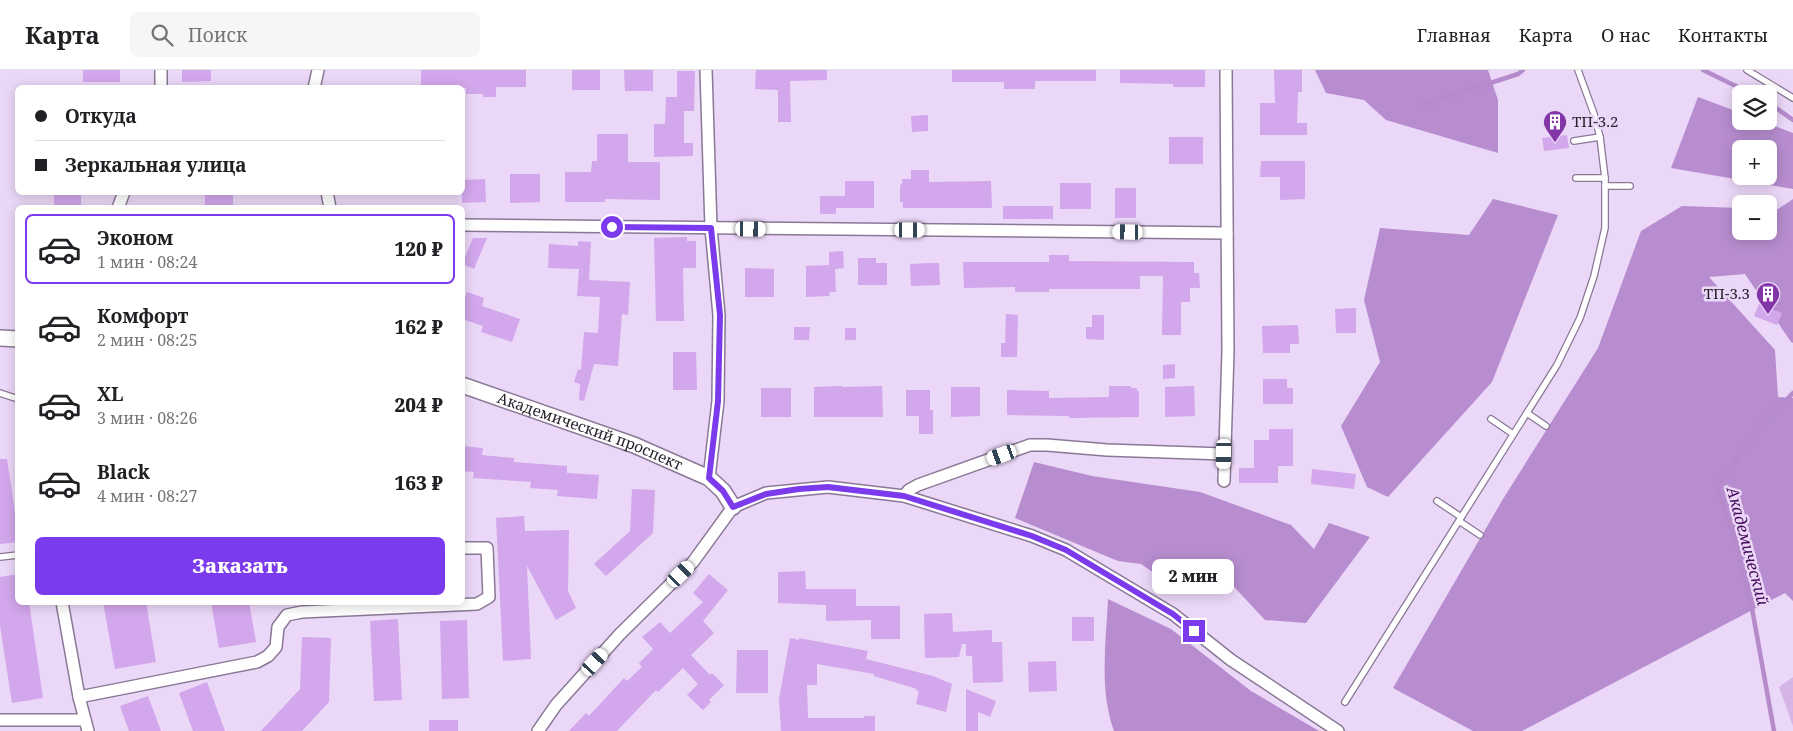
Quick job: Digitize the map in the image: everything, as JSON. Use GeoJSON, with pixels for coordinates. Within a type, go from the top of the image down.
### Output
{"type":"FeatureCollection","features":[{"type":"Feature","properties":{"kind":"street"},"geometry":{"type":"LineString","coordinates":[[162,70],[162,85]]}},
{"type":"Feature","properties":{"kind":"street"},"geometry":{"type":"LineString","coordinates":[[315,85],[318,70]]}},
{"type":"Feature","properties":{"kind":"street"},"geometry":{"type":"LineString","coordinates":[[706,70],[711,228],[720,315],[718,401],[709,478]]}},
{"type":"Feature","properties":{"kind":"street"},"geometry":{"type":"LineString","coordinates":[[1224,481],[1228,351],[1226,70]]}},
{"type":"Feature","properties":{"kind":"street"},"geometry":{"type":"LineString","coordinates":[[465,225],[1227,233]]}},
{"type":"Feature","properties":{"kind":"street"},"geometry":{"type":"LineString","coordinates":[[0,338],[15,339]]}},
{"type":"Feature","properties":{"kind":"street","name":"Академический проспект"},"geometry":{"type":"LineString","coordinates":[[465,386],[634,445],[709,478],[723,491],[733,507]]}},
{"type":"Feature","properties":{"kind":"street"},"geometry":{"type":"LineString","coordinates":[[904,496],[909,490],[918,485],[1030,446],[1047,444],[1107,450],[1224,454]]}},
{"type":"Feature","properties":{"kind":"street"},"geometry":{"type":"LineString","coordinates":[[538,731],[556,705],[620,634],[693,562],[733,507],[766,494],[828,487],[904,496],[1032,536],[1066,550],[1173,614],[1231,660],[1338,731]]}},
{"type":"Feature","properties":{"kind":"street"},"geometry":{"type":"LineString","coordinates":[[465,548],[487,548],[489,597],[477,604],[465,605]]}},
{"type":"Feature","properties":{"kind":"street"},"geometry":{"type":"LineString","coordinates":[[0,720],[86,725],[63,605]]}},
{"type":"Feature","properties":{"kind":"street"},"geometry":{"type":"LineString","coordinates":[[79,697],[257,662],[268,656],[276,647],[278,627],[287,615],[302,612],[455,605]]}},
{"type":"Feature","properties":{"kind":"lane"},"geometry":{"type":"LineString","coordinates":[[1345,702],[1557,365],[1580,318],[1594,276],[1604,228],[1605,178],[1600,137],[1578,70]]}},
{"type":"Feature","properties":{"kind":"lane"},"geometry":{"type":"LineString","coordinates":[[1747,70],[1793,98]]}},
{"type":"Feature","properties":{"kind":"lane"},"geometry":{"type":"LineString","coordinates":[[1574,141],[1600,137]]}},
{"type":"Feature","properties":{"kind":"lane"},"geometry":{"type":"LineString","coordinates":[[1576,178],[1605,178]]}},
{"type":"Feature","properties":{"kind":"lane"},"geometry":{"type":"LineString","coordinates":[[1605,186],[1630,186]]}},
{"type":"Feature","properties":{"kind":"lane"},"geometry":{"type":"LineString","coordinates":[[0,393],[15,398]]}},
{"type":"Feature","properties":{"kind":"lane"},"geometry":{"type":"LineString","coordinates":[[1527,413],[1546,426]]}},
{"type":"Feature","properties":{"kind":"lane"},"geometry":{"type":"LineString","coordinates":[[1491,419],[1513,434]]}},
{"type":"Feature","properties":{"kind":"lane"},"geometry":{"type":"LineString","coordinates":[[1437,501],[1480,535]]}},
{"type":"Feature","properties":{"kind":"lane"},"geometry":{"type":"LineString","coordinates":[[0,557],[15,555]]}},
{"type":"Feature","properties":{"kind":"shaded area"},"geometry":{"type":"Polygon","coordinates":[[[1315,70],[1488,70],[1498,100],[1498,153],[1386,120],[1364,100],[1326,93],[1315,70]]]}},
{"type":"Feature","properties":{"kind":"shaded area"},"geometry":{"type":"Polygon","coordinates":[[[1698,97],[1732,110],[1732,130],[1777,130],[1777,127],[1793,133],[1793,189],[1770,185],[1777,185],[1777,140],[1732,140],[1732,178],[1671,168],[1698,97]]]}},
{"type":"Feature","properties":{"kind":"shaded area"},"geometry":{"type":"Polygon","coordinates":[[[1493,199],[1558,215],[1492,382],[1388,497],[1367,487],[1341,426],[1380,362],[1364,300],[1380,228],[1469,235],[1493,199]]]}},
{"type":"Feature","properties":{"kind":"shaded area"},"geometry":{"type":"Polygon","coordinates":[[[1793,199],[1793,343],[1745,274],[1709,277],[1775,350],[1778,397],[1793,398],[1793,601],[1785,593],[1522,731],[1473,731],[1393,688],[1503,499],[1598,348],[1641,231],[1682,206],[1732,208],[1732,240],[1777,240],[1778,209],[1793,199]]]}},
{"type":"Feature","properties":{"kind":"shaded area"},"geometry":{"type":"Polygon","coordinates":[[[1034,462],[1092,476],[1200,492],[1291,525],[1314,549],[1329,523],[1370,537],[1306,623],[1265,620],[1222,574],[1167,582],[1141,564],[1118,561],[1015,518],[1034,462]]]}},
{"type":"Feature","properties":{"kind":"shaded area"},"geometry":{"type":"Polygon","coordinates":[[[1108,599],[1171,629],[1251,691],[1319,731],[1114,731],[1106,699],[1105,683],[1108,599]]]}},
{"type":"Feature","properties":{"kind":"shaded area"},"geometry":{"type":"Polygon","coordinates":[[[1793,677],[1793,726],[1779,687],[1793,677]]]}},
{"type":"Feature","properties":{"kind":"building"},"geometry":{"type":"Polygon","coordinates":[[[83,70],[120,70],[120,82],[83,82],[83,70]]]}},
{"type":"Feature","properties":{"kind":"building"},"geometry":{"type":"Polygon","coordinates":[[[182,70],[211,70],[211,81],[182,82],[182,70]]]}},
{"type":"Feature","properties":{"kind":"building"},"geometry":{"type":"Polygon","coordinates":[[[421,70],[526,70],[526,87],[496,87],[496,97],[483,97],[483,94],[466,94],[465,85],[421,85],[421,70]]]}},
{"type":"Feature","properties":{"kind":"building"},"geometry":{"type":"Polygon","coordinates":[[[572,70],[600,70],[600,90],[572,90],[572,70]]]}},
{"type":"Feature","properties":{"kind":"building"},"geometry":{"type":"Polygon","coordinates":[[[624,70],[653,70],[653,91],[625,91],[624,70]]]}},
{"type":"Feature","properties":{"kind":"building"},"geometry":{"type":"Polygon","coordinates":[[[756,70],[827,70],[827,80],[790,81],[791,122],[778,122],[778,90],[755,89],[756,70]]]}},
{"type":"Feature","properties":{"kind":"building"},"geometry":{"type":"Polygon","coordinates":[[[952,70],[1096,70],[1096,81],[1035,81],[1035,89],[1004,89],[1004,82],[952,82],[952,70]]]}},
{"type":"Feature","properties":{"kind":"building"},"geometry":{"type":"Polygon","coordinates":[[[1120,70],[1205,70],[1205,87],[1173,87],[1173,84],[1120,83],[1120,70]]]}},
{"type":"Feature","properties":{"kind":"building"},"geometry":{"type":"Polygon","coordinates":[[[1274,70],[1302,70],[1302,92],[1298,92],[1297,123],[1307,123],[1307,135],[1260,135],[1260,103],[1275,103],[1274,70]]]}},
{"type":"Feature","properties":{"kind":"building"},"geometry":{"type":"Polygon","coordinates":[[[677,71],[695,71],[694,111],[684,111],[684,143],[693,143],[693,156],[654,157],[654,124],[665,124],[666,97],[677,97],[677,71]]]}},
{"type":"Feature","properties":{"kind":"building"},"geometry":{"type":"Polygon","coordinates":[[[928,115],[928,131],[912,132],[911,116],[928,115]]]}},
{"type":"Feature","properties":{"kind":"building"},"geometry":{"type":"Polygon","coordinates":[[[597,134],[628,134],[628,162],[660,162],[660,200],[605,199],[605,202],[565,202],[565,172],[591,172],[592,161],[597,161],[597,134]]]}},
{"type":"Feature","properties":{"kind":"building","name":"ТП-3.2"},"geometry":{"type":"Polygon","coordinates":[[[1567,135],[1569,148],[1544,151],[1542,138],[1567,135]]]}},
{"type":"Feature","properties":{"kind":"building"},"geometry":{"type":"Polygon","coordinates":[[[1169,137],[1203,137],[1203,164],[1169,164],[1169,137]]]}},
{"type":"Feature","properties":{"kind":"building"},"geometry":{"type":"Polygon","coordinates":[[[1261,161],[1305,161],[1305,199],[1280,200],[1280,177],[1260,177],[1261,161]]]}},
{"type":"Feature","properties":{"kind":"building"},"geometry":{"type":"Polygon","coordinates":[[[911,170],[929,170],[929,182],[991,181],[992,208],[903,208],[903,202],[900,202],[900,185],[902,184],[902,179],[911,179],[911,170]]]}},
{"type":"Feature","properties":{"kind":"building"},"geometry":{"type":"Polygon","coordinates":[[[510,174],[540,174],[540,202],[510,203],[510,174]]]}},
{"type":"Feature","properties":{"kind":"building"},"geometry":{"type":"Polygon","coordinates":[[[485,179],[486,202],[462,203],[462,195],[465,195],[465,180],[485,179]]]}},
{"type":"Feature","properties":{"kind":"building"},"geometry":{"type":"Polygon","coordinates":[[[845,181],[874,181],[874,208],[836,208],[836,214],[820,214],[820,196],[845,196],[845,181]]]}},
{"type":"Feature","properties":{"kind":"building"},"geometry":{"type":"Polygon","coordinates":[[[1060,183],[1091,183],[1091,209],[1060,209],[1060,183]]]}},
{"type":"Feature","properties":{"kind":"building"},"geometry":{"type":"Polygon","coordinates":[[[1115,188],[1136,188],[1136,218],[1115,218],[1115,188]]]}},
{"type":"Feature","properties":{"kind":"building"},"geometry":{"type":"Polygon","coordinates":[[[54,195],[81,195],[81,205],[54,205],[54,195]]]}},
{"type":"Feature","properties":{"kind":"building"},"geometry":{"type":"Polygon","coordinates":[[[205,195],[233,195],[233,205],[205,205],[205,195]]]}},
{"type":"Feature","properties":{"kind":"building"},"geometry":{"type":"Polygon","coordinates":[[[1003,206],[1053,206],[1053,219],[1003,219],[1003,206]]]}},
{"type":"Feature","properties":{"kind":"building"},"geometry":{"type":"Polygon","coordinates":[[[687,237],[687,241],[696,241],[696,268],[683,268],[684,321],[656,321],[654,238],[687,237]]]}},
{"type":"Feature","properties":{"kind":"building"},"geometry":{"type":"Polygon","coordinates":[[[473,238],[487,238],[474,269],[465,265],[465,257],[473,238]]]}},
{"type":"Feature","properties":{"kind":"building"},"geometry":{"type":"Polygon","coordinates":[[[578,241],[591,242],[589,280],[630,282],[628,315],[622,314],[618,366],[594,364],[584,401],[579,400],[580,384],[574,382],[578,369],[581,370],[584,332],[598,333],[600,297],[577,296],[579,269],[548,268],[549,244],[578,246],[578,241]]]}},
{"type":"Feature","properties":{"kind":"building"},"geometry":{"type":"Polygon","coordinates":[[[843,251],[844,268],[835,269],[836,292],[829,292],[830,296],[806,297],[806,266],[829,265],[829,252],[843,251]]]}},
{"type":"Feature","properties":{"kind":"building"},"geometry":{"type":"Polygon","coordinates":[[[1049,255],[1069,255],[1069,261],[1194,262],[1194,273],[1199,273],[1200,288],[1190,288],[1190,302],[1181,302],[1181,335],[1162,335],[1163,276],[1140,276],[1140,289],[1049,289],[1049,292],[1015,292],[1015,287],[964,288],[963,262],[1049,262],[1049,255]]]}},
{"type":"Feature","properties":{"kind":"building"},"geometry":{"type":"Polygon","coordinates":[[[858,258],[876,258],[876,263],[887,263],[887,285],[858,285],[858,258]]]}},
{"type":"Feature","properties":{"kind":"building"},"geometry":{"type":"Polygon","coordinates":[[[939,263],[940,285],[911,286],[910,264],[939,263]]]}},
{"type":"Feature","properties":{"kind":"building"},"geometry":{"type":"Polygon","coordinates":[[[745,268],[774,269],[774,297],[745,297],[745,268]]]}},
{"type":"Feature","properties":{"kind":"building"},"geometry":{"type":"Polygon","coordinates":[[[467,292],[484,298],[482,306],[520,319],[512,342],[481,332],[483,326],[465,320],[465,297],[467,292]]]}},
{"type":"Feature","properties":{"kind":"building","name":"ТП-3.3"},"geometry":{"type":"Polygon","coordinates":[[[1759,304],[1782,313],[1777,325],[1754,316],[1759,304]]]}},
{"type":"Feature","properties":{"kind":"building"},"geometry":{"type":"Polygon","coordinates":[[[1356,308],[1356,333],[1336,333],[1335,309],[1356,308]]]}},
{"type":"Feature","properties":{"kind":"building"},"geometry":{"type":"Polygon","coordinates":[[[1006,314],[1018,315],[1017,357],[1001,357],[1001,343],[1005,343],[1006,314]]]}},
{"type":"Feature","properties":{"kind":"building"},"geometry":{"type":"Polygon","coordinates":[[[1092,315],[1104,315],[1104,340],[1086,339],[1086,327],[1092,327],[1092,315]]]}},
{"type":"Feature","properties":{"kind":"building"},"geometry":{"type":"Polygon","coordinates":[[[1298,325],[1299,344],[1290,344],[1290,353],[1263,353],[1262,326],[1298,325]]]}},
{"type":"Feature","properties":{"kind":"building"},"geometry":{"type":"Polygon","coordinates":[[[794,327],[810,327],[809,340],[794,340],[794,327]]]}},
{"type":"Feature","properties":{"kind":"building"},"geometry":{"type":"Polygon","coordinates":[[[845,328],[856,328],[856,340],[845,340],[845,328]]]}},
{"type":"Feature","properties":{"kind":"building"},"geometry":{"type":"Polygon","coordinates":[[[673,352],[696,352],[697,390],[673,390],[673,352]]]}},
{"type":"Feature","properties":{"kind":"building"},"geometry":{"type":"Polygon","coordinates":[[[1175,364],[1175,378],[1163,379],[1163,365],[1175,364]]]}},
{"type":"Feature","properties":{"kind":"building"},"geometry":{"type":"Polygon","coordinates":[[[1263,379],[1287,379],[1287,388],[1293,388],[1293,404],[1263,404],[1263,379]]]}},
{"type":"Feature","properties":{"kind":"building"},"geometry":{"type":"Polygon","coordinates":[[[882,386],[883,417],[814,417],[814,387],[882,386]]]}},
{"type":"Feature","properties":{"kind":"building"},"geometry":{"type":"Polygon","coordinates":[[[1109,386],[1131,386],[1131,388],[1137,388],[1137,391],[1139,391],[1139,417],[1069,418],[1069,416],[1007,415],[1007,390],[1049,391],[1049,398],[1109,397],[1109,386]]]}},
{"type":"Feature","properties":{"kind":"building"},"geometry":{"type":"Polygon","coordinates":[[[1194,386],[1195,416],[1165,417],[1165,387],[1194,386]]]}},
{"type":"Feature","properties":{"kind":"building"},"geometry":{"type":"Polygon","coordinates":[[[951,387],[980,387],[980,416],[951,417],[951,387]]]}},
{"type":"Feature","properties":{"kind":"building"},"geometry":{"type":"Polygon","coordinates":[[[761,388],[791,388],[791,417],[761,417],[761,388]]]}},
{"type":"Feature","properties":{"kind":"building"},"geometry":{"type":"Polygon","coordinates":[[[906,390],[930,390],[930,410],[933,410],[933,434],[919,434],[919,416],[906,416],[906,390]]]}},
{"type":"Feature","properties":{"kind":"building"},"geometry":{"type":"Polygon","coordinates":[[[1269,429],[1293,429],[1293,466],[1278,466],[1278,483],[1239,483],[1239,468],[1254,468],[1254,440],[1269,440],[1269,429]]]}},
{"type":"Feature","properties":{"kind":"building"},"geometry":{"type":"Polygon","coordinates":[[[465,446],[483,448],[482,455],[514,458],[514,462],[567,466],[567,473],[599,475],[597,499],[557,496],[558,490],[530,488],[531,482],[473,478],[474,472],[465,471],[465,446]]]}},
{"type":"Feature","properties":{"kind":"building"},"geometry":{"type":"Polygon","coordinates":[[[0,459],[7,459],[15,512],[15,542],[0,544],[0,459]]]}},
{"type":"Feature","properties":{"kind":"building"},"geometry":{"type":"Polygon","coordinates":[[[1312,469],[1356,474],[1354,489],[1311,484],[1312,469]]]}},
{"type":"Feature","properties":{"kind":"building"},"geometry":{"type":"Polygon","coordinates":[[[632,489],[655,490],[653,533],[606,576],[594,564],[630,531],[632,489]]]}},
{"type":"Feature","properties":{"kind":"building"},"geometry":{"type":"Polygon","coordinates":[[[524,516],[525,531],[569,530],[568,591],[576,608],[556,620],[527,566],[531,659],[503,661],[496,518],[524,516]]]}},
{"type":"Feature","properties":{"kind":"building"},"geometry":{"type":"Polygon","coordinates":[[[805,571],[806,589],[856,589],[856,606],[900,606],[900,639],[871,639],[871,620],[826,621],[826,605],[778,603],[778,572],[805,571]]]}},
{"type":"Feature","properties":{"kind":"building"},"geometry":{"type":"Polygon","coordinates":[[[15,574],[15,605],[29,605],[43,698],[12,703],[0,626],[0,577],[15,574]]]}},
{"type":"Feature","properties":{"kind":"building"},"geometry":{"type":"Polygon","coordinates":[[[709,574],[728,590],[703,621],[714,633],[691,655],[710,675],[712,673],[724,685],[709,700],[711,702],[703,710],[687,695],[698,684],[683,668],[658,692],[656,690],[617,731],[569,731],[586,713],[589,716],[624,678],[627,681],[642,667],[639,663],[653,649],[642,637],[660,622],[670,633],[703,602],[693,593],[709,574]]]}},
{"type":"Feature","properties":{"kind":"building"},"geometry":{"type":"Polygon","coordinates":[[[104,605],[146,605],[156,662],[115,669],[104,605]]]}},
{"type":"Feature","properties":{"kind":"building"},"geometry":{"type":"Polygon","coordinates":[[[212,605],[250,605],[256,642],[219,648],[212,605]]]}},
{"type":"Feature","properties":{"kind":"building"},"geometry":{"type":"Polygon","coordinates":[[[952,613],[953,632],[992,630],[992,642],[1002,642],[1003,682],[973,683],[972,656],[966,656],[966,644],[962,644],[959,657],[925,658],[924,614],[952,613]]]}},
{"type":"Feature","properties":{"kind":"building"},"geometry":{"type":"Polygon","coordinates":[[[1072,617],[1094,617],[1094,641],[1072,641],[1072,617]]]}},
{"type":"Feature","properties":{"kind":"building"},"geometry":{"type":"Polygon","coordinates":[[[398,619],[402,700],[374,701],[370,621],[398,619]]]}},
{"type":"Feature","properties":{"kind":"building"},"geometry":{"type":"Polygon","coordinates":[[[467,620],[469,698],[442,699],[440,621],[467,620]]]}},
{"type":"Feature","properties":{"kind":"building"},"geometry":{"type":"Polygon","coordinates":[[[302,637],[331,638],[329,702],[302,731],[261,731],[300,689],[302,637]]]}},
{"type":"Feature","properties":{"kind":"building"},"geometry":{"type":"Polygon","coordinates":[[[790,638],[868,651],[866,659],[933,676],[952,684],[946,712],[916,704],[919,691],[916,691],[917,689],[874,676],[874,674],[817,664],[817,685],[807,685],[808,718],[864,718],[864,716],[875,716],[875,731],[781,731],[779,699],[790,638]]]}},
{"type":"Feature","properties":{"kind":"building"},"geometry":{"type":"Polygon","coordinates":[[[737,650],[768,650],[768,693],[736,693],[737,650]]]}},
{"type":"Feature","properties":{"kind":"building"},"geometry":{"type":"Polygon","coordinates":[[[1056,661],[1057,691],[1029,692],[1028,662],[1056,661]]]}},
{"type":"Feature","properties":{"kind":"building"},"geometry":{"type":"Polygon","coordinates":[[[207,682],[225,731],[193,731],[179,693],[207,682]]]}},
{"type":"Feature","properties":{"kind":"building"},"geometry":{"type":"Polygon","coordinates":[[[966,689],[996,701],[990,717],[978,712],[978,731],[966,731],[966,689]]]}},
{"type":"Feature","properties":{"kind":"building"},"geometry":{"type":"Polygon","coordinates":[[[148,696],[161,731],[129,731],[120,706],[148,696]]]}},
{"type":"Feature","properties":{"kind":"building"},"geometry":{"type":"Polygon","coordinates":[[[429,720],[458,720],[458,731],[429,731],[429,720]]]}},
{"type":"Feature","properties":{"kind":"waterway","name":"Академический"},"geometry":{"type":"LineString","coordinates":[[1423,105],[1518,74],[1523,70]]}},
{"type":"Feature","properties":{"kind":"waterway","name":"Академический"},"geometry":{"type":"LineString","coordinates":[[1703,70],[1734,85]]}},
{"type":"Feature","properties":{"kind":"waterway","name":"Академический"},"geometry":{"type":"LineString","coordinates":[[1777,109],[1793,120]]}},
{"type":"Feature","properties":{"kind":"waterway","name":"Академический"},"geometry":{"type":"LineString","coordinates":[[1774,731],[1750,597],[1733,532],[1716,487],[1761,426],[1793,393]]}},
{"type":"Feature","properties":{"kind":"place","name":"ТП-3.2"},"geometry":{"type":"Point","coordinates":[1555,143]}},
{"type":"Feature","properties":{"kind":"place","name":"ТП-3.3"},"geometry":{"type":"Point","coordinates":[1768,315]}},
{"type":"Feature","properties":{"kind":"route"},"geometry":{"type":"LineString","coordinates":[[612,227],[711,228],[720,315],[718,401],[709,478],[723,491],[733,507],[766,494],[828,487],[904,496],[1032,536],[1066,550],[1173,614],[1194,631]]}}]}
